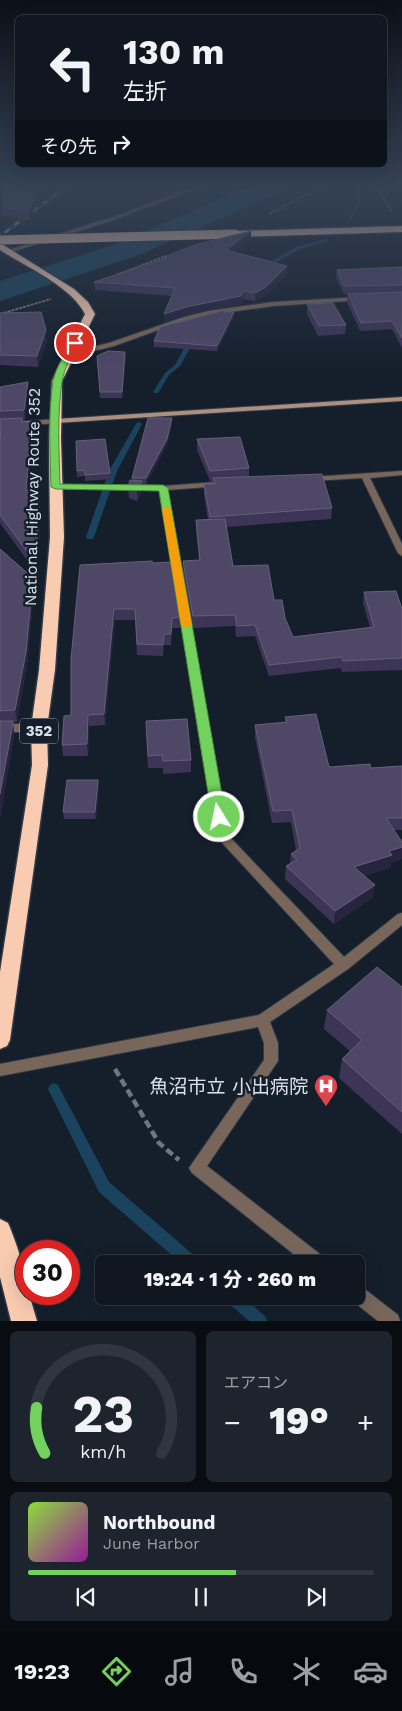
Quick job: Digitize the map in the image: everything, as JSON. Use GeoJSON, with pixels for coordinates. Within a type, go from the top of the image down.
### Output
{"type":"FeatureCollection","features":[{"type":"Feature","properties":{"kind":"highway","name":"National Highway Route 352"},"geometry":{"type":"LineString","coordinates":[[0,1040],[40,765],[39,728],[47,670],[57,536],[56,421],[58,381],[69,353],[88,322],[90,314],[85,304],[68,289],[1,247]]}},
{"type":"Feature","properties":{"kind":"highway"},"geometry":{"type":"LineString","coordinates":[[0,1231],[24,1321]]}},
{"type":"Feature","properties":{"kind":"street"},"geometry":{"type":"LineString","coordinates":[[11,252],[28,247]]}},
{"type":"Feature","properties":{"kind":"street"},"geometry":{"type":"LineString","coordinates":[[69,353],[88,351],[188,318],[228,310],[301,300],[371,298]]}},
{"type":"Feature","properties":{"kind":"street"},"geometry":{"type":"LineString","coordinates":[[0,425],[402,399]]}},
{"type":"Feature","properties":{"kind":"street"},"geometry":{"type":"LineString","coordinates":[[298,479],[402,473]]}},
{"type":"Feature","properties":{"kind":"street"},"geometry":{"type":"LineString","coordinates":[[365,475],[402,553]]}},
{"type":"Feature","properties":{"kind":"street"},"geometry":{"type":"LineString","coordinates":[[56,487],[163,488],[231,484]]}},
{"type":"Feature","properties":{"kind":"street"},"geometry":{"type":"LineString","coordinates":[[163,488],[219,817],[219,833],[343,965]]}},
{"type":"Feature","properties":{"kind":"street"},"geometry":{"type":"LineString","coordinates":[[0,728],[39,728]]}},
{"type":"Feature","properties":{"kind":"street"},"geometry":{"type":"LineString","coordinates":[[0,1070],[262,1020],[343,965],[402,918]]}},
{"type":"Feature","properties":{"kind":"street"},"geometry":{"type":"LineString","coordinates":[[262,1020],[271,1043],[271,1061],[197,1168],[308,1255]]}},
{"type":"Feature","properties":{"kind":"street"},"geometry":{"type":"LineString","coordinates":[[365,1300],[392,1321]]}},
{"type":"Feature","properties":{"kind":"path"},"geometry":{"type":"LineString","coordinates":[[0,314],[36,303]]}},
{"type":"Feature","properties":{"kind":"path"},"geometry":{"type":"LineString","coordinates":[[104,1051],[159,1143],[178,1159],[197,1168]]}},
{"type":"Feature","properties":{"kind":"building"},"geometry":{"type":"Polygon","coordinates":[[[191,247],[230,247],[226,250],[287,266],[266,287],[255,293],[244,291],[241,296],[186,307],[164,314],[175,288],[94,282],[167,258],[164,257],[191,247]]]}},
{"type":"Feature","properties":{"kind":"building"},"geometry":{"type":"Polygon","coordinates":[[[402,267],[402,285],[344,286],[337,270],[402,267]]]}},
{"type":"Feature","properties":{"kind":"building"},"geometry":{"type":"Polygon","coordinates":[[[402,292],[402,338],[392,321],[361,323],[348,294],[402,292]]]}},
{"type":"Feature","properties":{"kind":"building"},"geometry":{"type":"Polygon","coordinates":[[[333,303],[346,325],[319,326],[307,304],[333,303]]]}},
{"type":"Feature","properties":{"kind":"building"},"geometry":{"type":"Polygon","coordinates":[[[230,309],[224,312],[234,312],[217,346],[154,341],[160,327],[230,309]]]}},
{"type":"Feature","properties":{"kind":"building"},"geometry":{"type":"Polygon","coordinates":[[[41,312],[46,330],[37,356],[0,355],[0,313],[41,312]]]}},
{"type":"Feature","properties":{"kind":"building"},"geometry":{"type":"Polygon","coordinates":[[[108,351],[125,352],[122,392],[100,392],[97,356],[108,351]]]}},
{"type":"Feature","properties":{"kind":"building"},"geometry":{"type":"Polygon","coordinates":[[[28,382],[24,410],[0,411],[0,387],[28,382]]]}},
{"type":"Feature","properties":{"kind":"building"},"geometry":{"type":"Polygon","coordinates":[[[22,418],[22,422],[32,422],[26,490],[39,490],[39,522],[34,561],[0,515],[0,419],[22,418]]]}},
{"type":"Feature","properties":{"kind":"building"},"geometry":{"type":"Polygon","coordinates":[[[148,418],[172,418],[167,439],[146,478],[132,478],[148,418]]]}},
{"type":"Feature","properties":{"kind":"building"},"geometry":{"type":"Polygon","coordinates":[[[240,437],[249,468],[210,471],[197,439],[240,437]]]}},
{"type":"Feature","properties":{"kind":"building"},"geometry":{"type":"Polygon","coordinates":[[[105,439],[110,473],[85,475],[84,470],[77,471],[76,441],[105,439]]]}},
{"type":"Feature","properties":{"kind":"building"},"geometry":{"type":"Polygon","coordinates":[[[322,474],[332,508],[210,517],[204,484],[215,484],[213,478],[322,474]]]}},
{"type":"Feature","properties":{"kind":"building"},"geometry":{"type":"Polygon","coordinates":[[[130,480],[142,481],[137,490],[128,487],[130,480]]]}},
{"type":"Feature","properties":{"kind":"building"},"geometry":{"type":"Polygon","coordinates":[[[225,519],[233,566],[268,565],[274,600],[282,600],[285,618],[293,637],[374,627],[364,592],[396,591],[402,609],[402,658],[343,661],[342,657],[269,665],[255,625],[237,626],[235,615],[193,616],[183,561],[200,560],[196,520],[225,519]]]}},
{"type":"Feature","properties":{"kind":"building"},"geometry":{"type":"Polygon","coordinates":[[[0,549],[33,578],[26,652],[15,710],[0,711],[0,549]]]}},
{"type":"Feature","properties":{"kind":"building"},"geometry":{"type":"Polygon","coordinates":[[[152,561],[153,563],[171,562],[180,617],[172,618],[171,634],[164,634],[163,645],[137,644],[135,609],[114,609],[104,714],[88,715],[87,744],[62,745],[64,716],[71,715],[71,659],[80,565],[152,561]]]}},
{"type":"Feature","properties":{"kind":"building"},"geometry":{"type":"Polygon","coordinates":[[[316,714],[329,767],[370,764],[371,768],[402,766],[402,818],[386,818],[402,842],[402,847],[389,851],[392,855],[354,867],[375,885],[335,911],[286,866],[297,860],[291,854],[300,848],[292,810],[273,811],[255,725],[287,722],[285,717],[316,714]]]}},
{"type":"Feature","properties":{"kind":"building"},"geometry":{"type":"Polygon","coordinates":[[[187,719],[191,760],[163,761],[162,755],[148,756],[146,721],[187,719]]]}},
{"type":"Feature","properties":{"kind":"building"},"geometry":{"type":"Polygon","coordinates":[[[0,721],[13,721],[13,723],[0,794],[0,721]]]}},
{"type":"Feature","properties":{"kind":"building"},"geometry":{"type":"Polygon","coordinates":[[[67,780],[98,780],[95,812],[63,812],[67,780]]]}},
{"type":"Feature","properties":{"kind":"building"},"geometry":{"type":"Polygon","coordinates":[[[377,967],[402,987],[402,1112],[342,1059],[362,1040],[327,1010],[377,967]]]}},
{"type":"Feature","properties":{"kind":"waterway"},"geometry":{"type":"LineString","coordinates":[[0,291],[134,247]]}},
{"type":"Feature","properties":{"kind":"waterway"},"geometry":{"type":"LineString","coordinates":[[264,267],[303,247]]}},
{"type":"Feature","properties":{"kind":"waterway"},"geometry":{"type":"LineString","coordinates":[[156,392],[167,374],[177,366],[192,339]]}},
{"type":"Feature","properties":{"kind":"waterway"},"geometry":{"type":"LineString","coordinates":[[90,537],[113,471],[139,424]]}},
{"type":"Feature","properties":{"kind":"waterway"},"geometry":{"type":"LineString","coordinates":[[54,1089],[104,1187],[183,1255]]}},
{"type":"Feature","properties":{"kind":"waterway"},"geometry":{"type":"LineString","coordinates":[[241,1305],[260,1321]]}},
{"type":"Feature","properties":{"kind":"slow traffic"},"geometry":{"type":"LineString","coordinates":[[167,509],[186,625]]}},
{"type":"Feature","properties":{"kind":"place","name":"魚沼市立 小出病院"},"geometry":{"type":"Point","coordinates":[326,1107]}},
{"type":"Feature","properties":{"kind":"route"},"geometry":{"type":"LineString","coordinates":[[75,343],[62,366],[58,381],[55,439],[56,487],[163,488],[219,817]]}}]}
